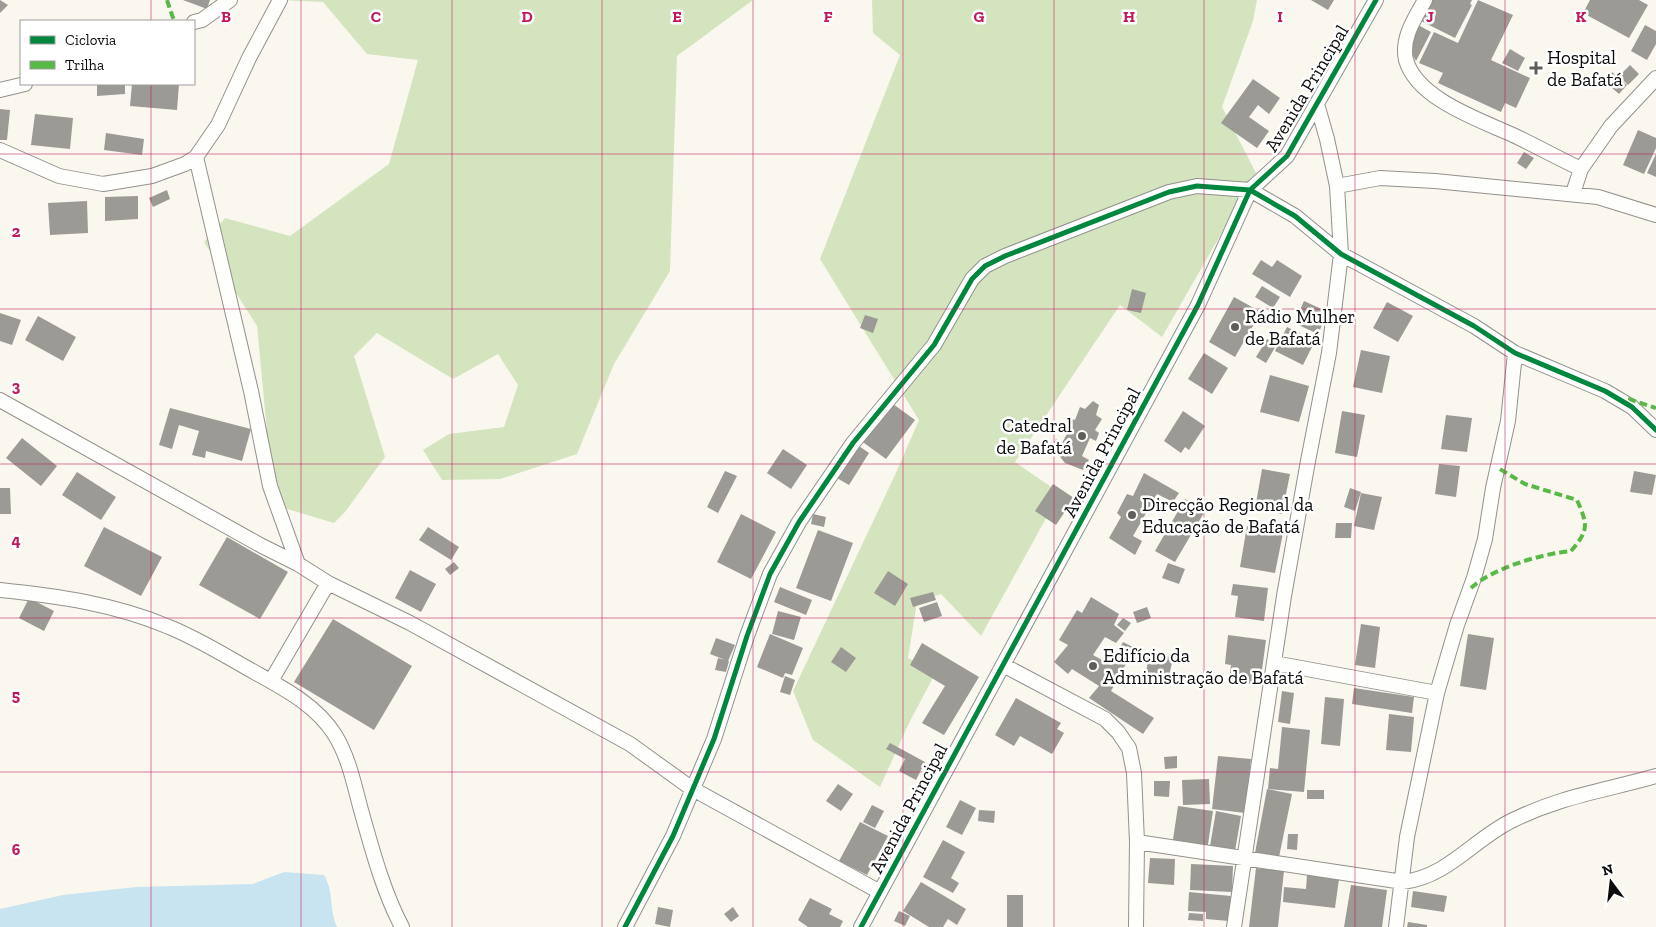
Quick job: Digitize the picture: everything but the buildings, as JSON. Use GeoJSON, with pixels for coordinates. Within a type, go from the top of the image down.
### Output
{"type":"FeatureCollection","features":[{"type":"Feature","properties":{"kind":"street"},"geometry":{"type":"LineString","coordinates":[[195,22],[202,20],[230,0]]}},
{"type":"Feature","properties":{"kind":"street"},"geometry":{"type":"LineString","coordinates":[[0,150],[59,176],[103,184],[171,171],[196,157],[218,125],[249,58],[280,0]]}},
{"type":"Feature","properties":{"kind":"street","name":"Avenida Principal"},"geometry":{"type":"LineString","coordinates":[[861,927],[1198,305],[1250,190],[1287,156],[1376,0]]}},
{"type":"Feature","properties":{"kind":"street"},"geometry":{"type":"LineString","coordinates":[[1426,0],[1411,24],[1406,43],[1406,60],[1417,80],[1438,99],[1581,169]]}},
{"type":"Feature","properties":{"kind":"street"},"geometry":{"type":"LineString","coordinates":[[1573,194],[1581,169],[1611,126],[1656,78]]}},
{"type":"Feature","properties":{"kind":"street"},"geometry":{"type":"LineString","coordinates":[[0,90],[21,85]]}},
{"type":"Feature","properties":{"kind":"street"},"geometry":{"type":"LineString","coordinates":[[1234,927],[1243,857],[1274,663],[1308,461],[1330,353],[1341,254],[1337,186],[1317,104]]}},
{"type":"Feature","properties":{"kind":"street"},"geometry":{"type":"LineString","coordinates":[[196,157],[251,390],[270,486],[298,564]]}},
{"type":"Feature","properties":{"kind":"street"},"geometry":{"type":"LineString","coordinates":[[1337,186],[1380,178],[1573,194],[1598,197],[1656,215]]}},
{"type":"Feature","properties":{"kind":"street"},"geometry":{"type":"LineString","coordinates":[[625,927],[673,836],[691,788],[714,739],[747,636],[770,574],[799,522],[853,444],[934,345],[972,279],[986,266],[1005,256],[1169,192],[1196,186],[1250,190],[1295,216],[1341,254],[1474,326],[1514,353],[1605,391],[1632,407],[1656,430]]}},
{"type":"Feature","properties":{"kind":"street"},"geometry":{"type":"LineString","coordinates":[[1396,927],[1407,838],[1437,693],[1485,539],[1509,414],[1514,353]]}},
{"type":"Feature","properties":{"kind":"street"},"geometry":{"type":"LineString","coordinates":[[0,400],[262,546],[298,564],[328,583],[410,623],[630,744],[691,788],[880,892]]}},
{"type":"Feature","properties":{"kind":"street"},"geometry":{"type":"LineString","coordinates":[[271,681],[328,583]]}},
{"type":"Feature","properties":{"kind":"street"},"geometry":{"type":"LineString","coordinates":[[0,590],[72,598],[123,611],[169,627],[216,650],[295,695],[316,713],[334,734],[350,768],[385,886],[402,927]]}},
{"type":"Feature","properties":{"kind":"street"},"geometry":{"type":"LineString","coordinates":[[1274,663],[1437,693]]}},
{"type":"Feature","properties":{"kind":"street"},"geometry":{"type":"LineString","coordinates":[[1003,665],[1105,719],[1118,732],[1129,748],[1134,773],[1138,842],[1136,927]]}},
{"type":"Feature","properties":{"kind":"street"},"geometry":{"type":"LineString","coordinates":[[1138,842],[1403,882],[1418,880],[1437,873],[1493,831],[1538,809],[1571,796],[1656,776]]}},
{"type":"Feature","properties":{"kind":"green space"},"geometry":{"type":"Polygon","coordinates":[[[280,0],[753,0],[677,56],[670,271],[614,364],[577,454],[500,479],[442,480],[423,450],[449,434],[504,427],[518,385],[498,354],[453,379],[377,333],[354,356],[385,457],[345,512],[334,523],[274,505],[257,326],[204,242],[225,218],[290,236],[389,164],[418,60],[367,54],[323,2],[280,0]]]}},
{"type":"Feature","properties":{"kind":"green space"},"geometry":{"type":"Polygon","coordinates":[[[872,0],[1257,0],[1253,21],[1222,107],[1256,173],[1162,337],[1120,305],[1015,462],[1060,493],[981,636],[941,594],[917,602],[908,658],[936,672],[909,723],[880,787],[813,740],[793,691],[919,420],[820,259],[900,55],[873,33],[872,0]]]}},
{"type":"Feature","properties":{"kind":"water"},"geometry":{"type":"Polygon","coordinates":[[[284,872],[324,875],[329,887],[337,927],[0,927],[0,909],[63,895],[136,887],[253,884],[284,872]]]}},
{"type":"Feature","properties":{"kind":"marked path"},"geometry":{"type":"LineString","coordinates":[[167,0],[174,20]]}},
{"type":"Feature","properties":{"kind":"marked path"},"geometry":{"type":"LineString","coordinates":[[1628,399],[1656,408]]}},
{"type":"Feature","properties":{"kind":"marked path"},"geometry":{"type":"LineString","coordinates":[[1471,588],[1504,568],[1546,555],[1571,551],[1584,532],[1585,522],[1577,500],[1525,484],[1498,468]]}},
{"type":"Feature","properties":{"kind":"cycle path"},"geometry":{"type":"LineString","coordinates":[[861,927],[1198,305],[1250,190],[1287,156],[1376,0]]}},
{"type":"Feature","properties":{"kind":"cycle path"},"geometry":{"type":"LineString","coordinates":[[625,927],[673,836],[714,739],[747,636],[770,574],[799,522],[853,443],[934,345],[972,279],[985,266],[1005,256],[1169,192],[1197,186],[1250,190],[1295,216],[1341,254],[1474,326],[1515,353],[1605,391],[1632,407],[1656,430]]}},
{"type":"Feature","properties":{"kind":"place","name":"Hospital de Bafatá"},"geometry":{"type":"Point","coordinates":[1536,68]}},
{"type":"Feature","properties":{"kind":"place","name":"Rádio Mulher de Bafatá"},"geometry":{"type":"Point","coordinates":[1235,327]}},
{"type":"Feature","properties":{"kind":"place","name":"Catedral de Bafatá"},"geometry":{"type":"Point","coordinates":[1082,436]}},
{"type":"Feature","properties":{"kind":"place","name":"Direcção Regional da Educação de Bafatá"},"geometry":{"type":"Point","coordinates":[1132,515]}},
{"type":"Feature","properties":{"kind":"place","name":"Edifício da Administração de Bafatá"},"geometry":{"type":"Point","coordinates":[1093,666]}}]}
